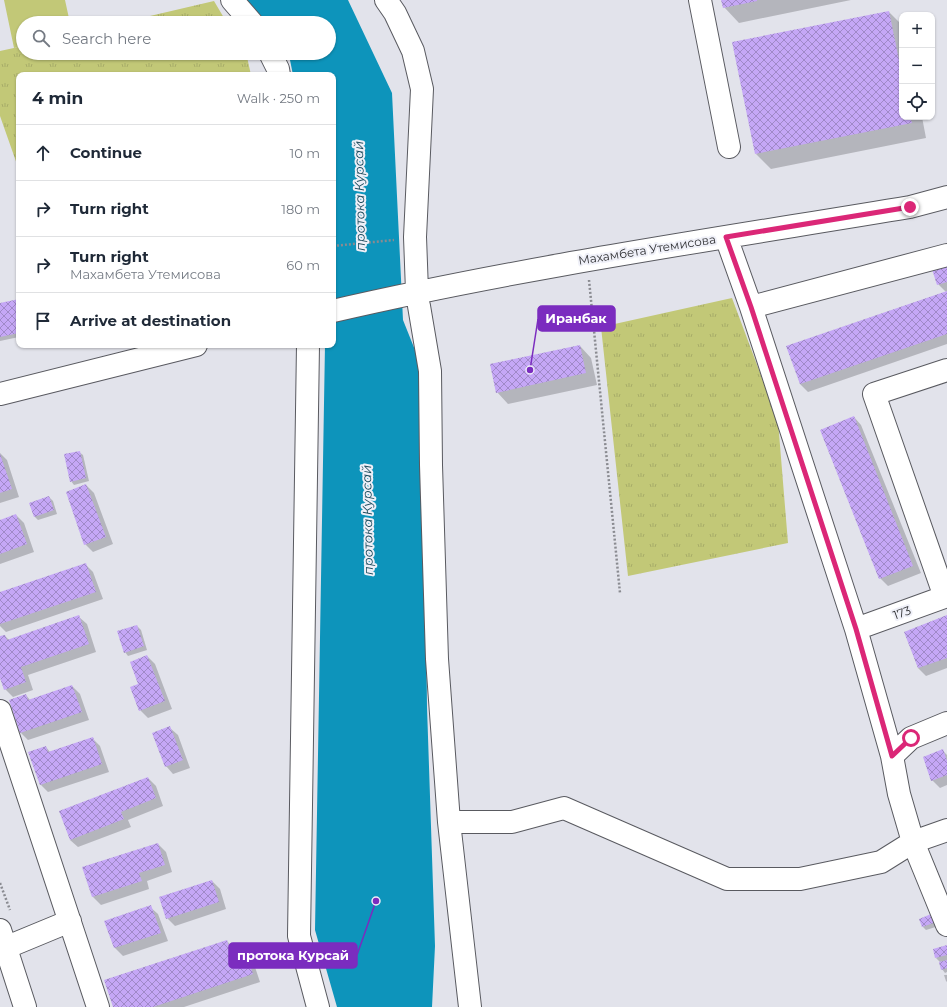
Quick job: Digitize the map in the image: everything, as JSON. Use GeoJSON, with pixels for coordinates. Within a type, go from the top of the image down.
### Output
{"type":"FeatureCollection","features":[{"type":"Feature","properties":{"kind":"street"},"geometry":{"type":"LineString","coordinates":[[232,0],[246,16]]}},
{"type":"Feature","properties":{"kind":"street"},"geometry":{"type":"LineString","coordinates":[[386,0],[395,13],[413,51],[422,89],[415,237],[418,299],[430,371],[436,658],[449,822],[470,1007]]}},
{"type":"Feature","properties":{"kind":"street"},"geometry":{"type":"LineString","coordinates":[[700,0],[729,148]]}},
{"type":"Feature","properties":{"kind":"street"},"geometry":{"type":"LineString","coordinates":[[274,60],[278,72]]}},
{"type":"Feature","properties":{"kind":"street","name":"Махамбета Утемисова"},"geometry":{"type":"LineString","coordinates":[[336,311],[418,299],[587,260],[910,207],[947,197]]}},
{"type":"Feature","properties":{"kind":"street"},"geometry":{"type":"LineString","coordinates":[[726,237],[751,307],[856,629],[892,756],[899,794],[913,842],[947,925]]}},
{"type":"Feature","properties":{"kind":"street"},"geometry":{"type":"LineString","coordinates":[[751,307],[947,255]]}},
{"type":"Feature","properties":{"kind":"street"},"geometry":{"type":"LineString","coordinates":[[0,394],[184,348]]}},
{"type":"Feature","properties":{"kind":"street"},"geometry":{"type":"LineString","coordinates":[[308,348],[299,936],[318,1007]]}},
{"type":"Feature","properties":{"kind":"street"},"geometry":{"type":"LineString","coordinates":[[946,597],[874,394],[947,370]]}},
{"type":"Feature","properties":{"kind":"street","name":"173"},"geometry":{"type":"LineString","coordinates":[[856,629],[946,597]]}},
{"type":"Feature","properties":{"kind":"street"},"geometry":{"type":"LineString","coordinates":[[0,711],[98,1007]]}},
{"type":"Feature","properties":{"kind":"street"},"geometry":{"type":"LineString","coordinates":[[892,756],[911,738],[947,723]]}},
{"type":"Feature","properties":{"kind":"street"},"geometry":{"type":"LineString","coordinates":[[449,822],[512,822],[564,808],[726,879],[800,879],[881,862],[913,842],[947,830]]}},
{"type":"Feature","properties":{"kind":"street"},"geometry":{"type":"LineString","coordinates":[[25,1007],[2,943],[70,921]]}},
{"type":"Feature","properties":{"kind":"path"},"geometry":{"type":"LineString","coordinates":[[336,246],[399,239]]}},
{"type":"Feature","properties":{"kind":"path"},"geometry":{"type":"LineString","coordinates":[[587,260],[620,593]]}},
{"type":"Feature","properties":{"kind":"green space"},"geometry":{"type":"Polygon","coordinates":[[[4,0],[65,0],[68,16],[16,16],[16,48],[14,48],[4,0]]]}},
{"type":"Feature","properties":{"kind":"green space"},"geometry":{"type":"Polygon","coordinates":[[[214,1],[223,16],[150,16],[214,1]]]}},
{"type":"Feature","properties":{"kind":"green space"},"geometry":{"type":"Polygon","coordinates":[[[16,48],[16,60],[248,60],[250,72],[16,72],[16,161],[0,116],[0,51],[16,48]]]}},
{"type":"Feature","properties":{"kind":"green space"},"geometry":{"type":"Polygon","coordinates":[[[732,298],[778,421],[788,543],[628,576],[601,327],[732,298]]]}},
{"type":"Feature","properties":{"kind":"water"},"geometry":{"type":"Polygon","coordinates":[[[246,0],[348,0],[392,93],[403,320],[423,370],[427,707],[435,946],[432,1007],[337,1007],[315,930],[325,348],[336,348],[336,72],[292,72],[290,60],[336,60],[336,16],[258,16],[246,0]]]}},
{"type":"Feature","properties":{"kind":"building"},"geometry":{"type":"Polygon","coordinates":[[[721,0],[757,0],[757,1],[723,8],[721,0]]]}},
{"type":"Feature","properties":{"kind":"building"},"geometry":{"type":"Polygon","coordinates":[[[889,11],[899,60],[899,120],[911,120],[912,123],[755,154],[732,42],[889,11]]]}},
{"type":"Feature","properties":{"kind":"building"},"geometry":{"type":"Polygon","coordinates":[[[947,260],[947,282],[937,285],[931,266],[947,260]]]}},
{"type":"Feature","properties":{"kind":"building"},"geometry":{"type":"Polygon","coordinates":[[[947,291],[947,334],[800,384],[786,346],[947,291]]]}},
{"type":"Feature","properties":{"kind":"building"},"geometry":{"type":"Polygon","coordinates":[[[16,300],[16,334],[0,337],[0,303],[16,300]]]}},
{"type":"Feature","properties":{"kind":"building"},"geometry":{"type":"Polygon","coordinates":[[[580,345],[586,373],[496,393],[490,364],[580,345]]]}},
{"type":"Feature","properties":{"kind":"building"},"geometry":{"type":"Polygon","coordinates":[[[854,416],[913,566],[879,579],[820,430],[854,416]]]}},
{"type":"Feature","properties":{"kind":"building"},"geometry":{"type":"Polygon","coordinates":[[[80,451],[86,478],[70,482],[64,454],[80,451]]]}},
{"type":"Feature","properties":{"kind":"building"},"geometry":{"type":"Polygon","coordinates":[[[0,454],[12,489],[0,493],[0,454]]]}},
{"type":"Feature","properties":{"kind":"building"},"geometry":{"type":"Polygon","coordinates":[[[86,484],[106,537],[84,545],[66,492],[86,484]]]}},
{"type":"Feature","properties":{"kind":"building"},"geometry":{"type":"Polygon","coordinates":[[[49,496],[54,510],[34,517],[29,503],[49,496]]]}},
{"type":"Feature","properties":{"kind":"building"},"geometry":{"type":"Polygon","coordinates":[[[16,514],[27,544],[0,554],[0,520],[16,514]]]}},
{"type":"Feature","properties":{"kind":"building"},"geometry":{"type":"Polygon","coordinates":[[[86,563],[96,592],[0,624],[0,592],[86,563]]]}},
{"type":"Feature","properties":{"kind":"building"},"geometry":{"type":"Polygon","coordinates":[[[79,615],[89,644],[21,667],[26,682],[4,690],[0,678],[0,636],[5,635],[7,640],[79,615]]]}},
{"type":"Feature","properties":{"kind":"building"},"geometry":{"type":"Polygon","coordinates":[[[947,615],[947,658],[918,668],[904,632],[947,615]]]}},
{"type":"Feature","properties":{"kind":"building"},"geometry":{"type":"Polygon","coordinates":[[[137,625],[144,646],[124,653],[117,631],[137,625]]]}},
{"type":"Feature","properties":{"kind":"building"},"geometry":{"type":"Polygon","coordinates":[[[147,655],[165,701],[139,711],[130,687],[138,684],[130,662],[147,655]]]}},
{"type":"Feature","properties":{"kind":"building"},"geometry":{"type":"Polygon","coordinates":[[[72,685],[82,712],[20,733],[9,700],[26,694],[28,700],[72,685]]]}},
{"type":"Feature","properties":{"kind":"building"},"geometry":{"type":"Polygon","coordinates":[[[170,726],[183,760],[165,767],[152,733],[170,726]]]}},
{"type":"Feature","properties":{"kind":"building"},"geometry":{"type":"Polygon","coordinates":[[[93,737],[102,764],[40,785],[28,752],[46,746],[48,752],[93,737]]]}},
{"type":"Feature","properties":{"kind":"building"},"geometry":{"type":"Polygon","coordinates":[[[943,749],[947,761],[947,775],[931,781],[923,757],[943,749]]]}},
{"type":"Feature","properties":{"kind":"building"},"geometry":{"type":"Polygon","coordinates":[[[148,777],[156,798],[121,812],[124,819],[70,840],[59,811],[148,777]]]}},
{"type":"Feature","properties":{"kind":"building"},"geometry":{"type":"Polygon","coordinates":[[[158,843],[165,865],[139,873],[142,881],[92,897],[82,867],[158,843]]]}},
{"type":"Feature","properties":{"kind":"building"},"geometry":{"type":"Polygon","coordinates":[[[212,880],[219,902],[166,919],[159,897],[212,880]]]}},
{"type":"Feature","properties":{"kind":"building"},"geometry":{"type":"Polygon","coordinates":[[[151,905],[161,933],[114,948],[104,921],[151,905]]]}},
{"type":"Feature","properties":{"kind":"building"},"geometry":{"type":"Polygon","coordinates":[[[936,912],[939,921],[922,927],[919,919],[936,912]]]}},
{"type":"Feature","properties":{"kind":"building"},"geometry":{"type":"Polygon","coordinates":[[[227,940],[234,962],[248,958],[253,974],[153,1007],[113,1007],[104,980],[227,940]]]}},
{"type":"Feature","properties":{"kind":"building"},"geometry":{"type":"Polygon","coordinates":[[[947,945],[947,955],[935,958],[933,949],[947,945]]]}},
{"type":"Feature","properties":{"kind":"building"},"geometry":{"type":"Polygon","coordinates":[[[947,960],[947,968],[941,970],[939,962],[947,960]]]}},
{"type":"Feature","properties":{"kind":"place","name":"Иранбак"},"geometry":{"type":"Point","coordinates":[530,370]}},
{"type":"Feature","properties":{"kind":"place","name":"протока Курсай"},"geometry":{"type":"Point","coordinates":[376,901]}},
{"type":"Feature","properties":{"kind":"route"},"geometry":{"type":"LineString","coordinates":[[910,207],[726,237],[751,307],[856,629],[892,756],[911,738]]}}]}
